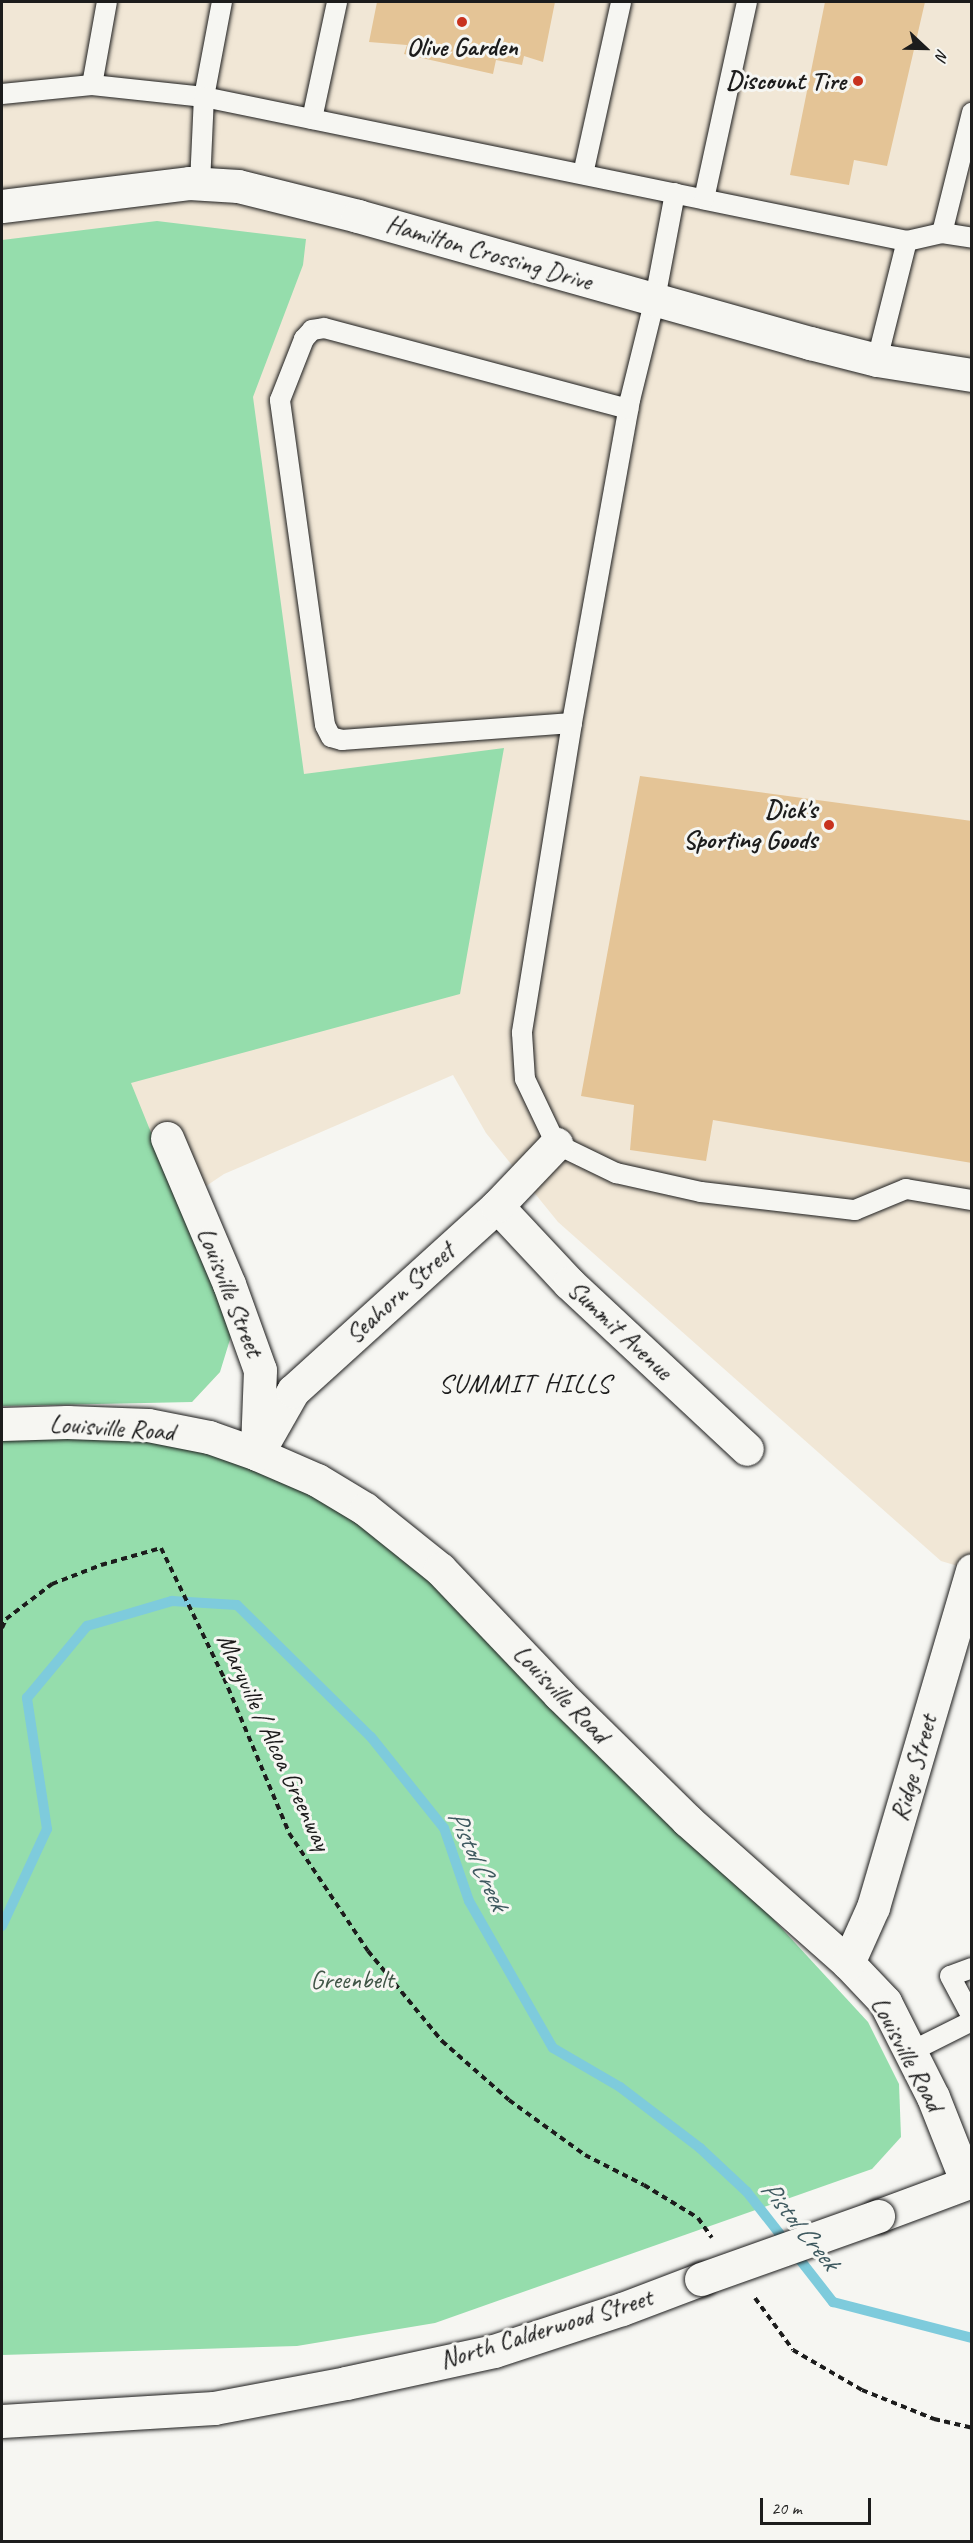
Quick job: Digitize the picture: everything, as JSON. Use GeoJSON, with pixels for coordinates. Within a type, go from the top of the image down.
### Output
{"type":"FeatureCollection","features":[{"type":"Feature","properties":{"kind":"street","name":"Hamilton Crossing Drive"},"geometry":{"type":"LineString","coordinates":[[2,206],[200,184],[238,186],[877,360],[972,375]]}},
{"type":"Feature","properties":{"kind":"street","name":"Louisville Street"},"geometry":{"type":"LineString","coordinates":[[167,1138],[229,1284],[260,1370],[257,1454]]}},
{"type":"Feature","properties":{"kind":"street","name":"Seahorn Street"},"geometry":{"type":"LineString","coordinates":[[257,1454],[293,1391],[497,1206],[556,1143]]}},
{"type":"Feature","properties":{"kind":"street","name":"Summit Avenue"},"geometry":{"type":"LineString","coordinates":[[497,1206],[569,1283],[747,1449]]}},
{"type":"Feature","properties":{"kind":"street","name":"Louisville Road"},"geometry":{"type":"LineString","coordinates":[[2,1424],[67,1422],[148,1425],[209,1437],[257,1454],[317,1480],[365,1509],[440,1569],[559,1694],[680,1812],[848,1963],[885,2002],[933,2097],[969,2182]]}},
{"type":"Feature","properties":{"kind":"street","name":"Ridge Street"},"geometry":{"type":"LineString","coordinates":[[848,1963],[873,1907],[972,1570]]}},
{"type":"Feature","properties":{"kind":"street","name":"North Calderwood Street"},"geometry":{"type":"LineString","coordinates":[[2,2421],[213,2408],[346,2383],[494,2351],[622,2309],[969,2182]]}},
{"type":"Feature","properties":{"kind":"lane"},"geometry":{"type":"LineString","coordinates":[[92,85],[107,2]]}},
{"type":"Feature","properties":{"kind":"lane"},"geometry":{"type":"LineString","coordinates":[[200,184],[204,97],[222,2]]}},
{"type":"Feature","properties":{"kind":"lane"},"geometry":{"type":"LineString","coordinates":[[312,119],[337,2]]}},
{"type":"Feature","properties":{"kind":"lane"},"geometry":{"type":"LineString","coordinates":[[582,174],[621,2]]}},
{"type":"Feature","properties":{"kind":"lane"},"geometry":{"type":"LineString","coordinates":[[704,199],[747,2]]}},
{"type":"Feature","properties":{"kind":"lane"},"geometry":{"type":"LineString","coordinates":[[2,94],[92,85],[204,97],[907,241],[942,233],[972,238]]}},
{"type":"Feature","properties":{"kind":"lane"},"geometry":{"type":"LineString","coordinates":[[942,233],[972,113]]}},
{"type":"Feature","properties":{"kind":"lane"},"geometry":{"type":"LineString","coordinates":[[675,194],[655,299],[628,410],[572,723],[522,1033],[525,1079],[556,1143],[616,1173],[701,1192],[855,1210],[906,1189],[972,1200]]}},
{"type":"Feature","properties":{"kind":"lane"},"geometry":{"type":"LineString","coordinates":[[877,360],[907,241]]}},
{"type":"Feature","properties":{"kind":"lane"},"geometry":{"type":"LineString","coordinates":[[572,723],[342,740],[331,737],[325,725],[280,400],[304,339],[312,330],[324,328],[628,410]]}},
{"type":"Feature","properties":{"kind":"lane"},"geometry":{"type":"LineString","coordinates":[[910,2052],[972,2019],[951,1976],[972,1968]]}},
{"type":"Feature","properties":{"kind":"path","name":"Maryville / Alcoa Greenway"},"geometry":{"type":"LineString","coordinates":[[2,1628],[6,1619],[52,1584],[101,1565],[160,1548],[204,1637],[290,1833],[327,1894],[368,1951],[442,2041],[509,2100],[585,2155],[644,2185],[698,2218],[717,2245]]}},
{"type":"Feature","properties":{"kind":"path"},"geometry":{"type":"LineString","coordinates":[[749,2289],[793,2350],[862,2390],[934,2420],[972,2428]]}},
{"type":"Feature","properties":{"kind":"shaded area"},"geometry":{"type":"Polygon","coordinates":[[[2,2],[971,2],[971,1570],[941,1561],[558,1222],[486,1133],[453,1075],[224,1174],[175,1207],[220,1372],[192,1402],[2,1395],[2,2]]]}},
{"type":"Feature","properties":{"kind":"green space"},"geometry":{"type":"Polygon","coordinates":[[[157,221],[306,239],[303,265],[253,397],[304,774],[504,748],[460,994],[131,1083],[232,1333],[220,1372],[192,1402],[2,1406],[2,240],[157,221]]]}},
{"type":"Feature","properties":{"kind":"green space","name":"Greenbelt"},"geometry":{"type":"Polygon","coordinates":[[[2,1428],[169,1429],[292,1469],[408,1543],[635,1769],[868,2022],[899,2084],[901,2137],[872,2169],[435,2323],[297,2346],[2,2355],[2,1428]]]}},
{"type":"Feature","properties":{"kind":"building","name":"Olive Garden"},"geometry":{"type":"Polygon","coordinates":[[[377,2],[555,2],[543,62],[524,56],[522,65],[496,60],[493,74],[404,54],[407,45],[369,42],[377,2]]]}},
{"type":"Feature","properties":{"kind":"building","name":"Discount Tire"},"geometry":{"type":"Polygon","coordinates":[[[825,2],[925,2],[887,166],[854,160],[849,185],[790,175],[825,2]]]}},
{"type":"Feature","properties":{"kind":"building"},"geometry":{"type":"Polygon","coordinates":[[[640,776],[972,821],[972,1163],[713,1120],[706,1161],[630,1150],[634,1105],[581,1096],[640,776]]]}},
{"type":"Feature","properties":{"kind":"waterway","name":"Pistol Creek"},"geometry":{"type":"LineString","coordinates":[[2,1926],[47,1829],[27,1698],[87,1626],[172,1601],[237,1605],[371,1737],[444,1828],[469,1901],[553,2048],[620,2087],[700,2148],[747,2192],[833,2302],[972,2338]]}},
{"type":"Feature","properties":{"kind":"place","name":"Olive Garden"},"geometry":{"type":"Point","coordinates":[462,22]}},
{"type":"Feature","properties":{"kind":"place","name":"Discount Tire"},"geometry":{"type":"Point","coordinates":[858,81]}},
{"type":"Feature","properties":{"kind":"place","name":"Dick's Sporting Goods"},"geometry":{"type":"Point","coordinates":[829,825]}},
{"type":"Feature","properties":{"kind":"district","name":"SUMMIT HILLS"},"geometry":{"type":"Point","coordinates":[525,1384]}}]}
